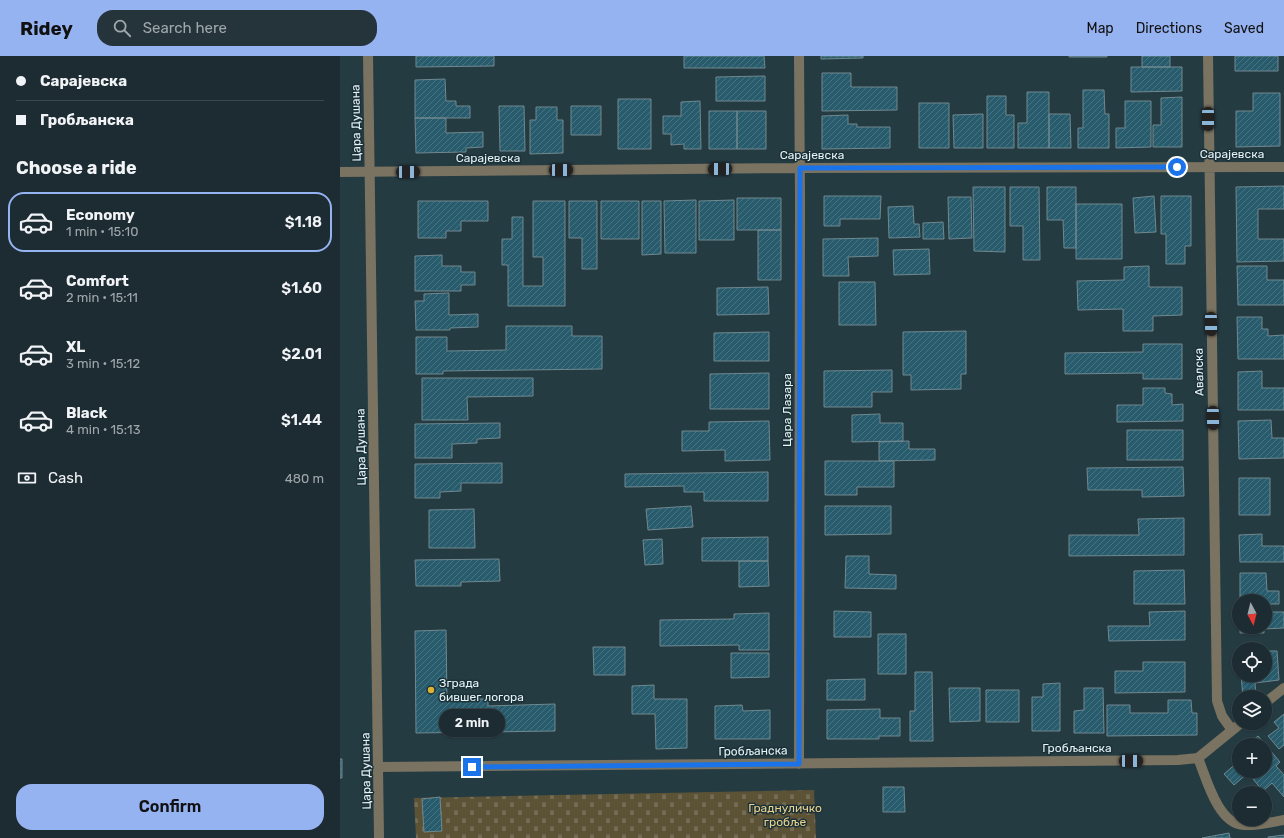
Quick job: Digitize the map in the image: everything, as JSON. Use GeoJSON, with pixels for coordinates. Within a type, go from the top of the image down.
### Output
{"type":"FeatureCollection","features":[{"type":"Feature","properties":{"kind":"street","name":"Цара Душана"},"geometry":{"type":"LineString","coordinates":[[368,56],[379,838]]}},
{"type":"Feature","properties":{"kind":"street","name":"Цара Лазара"},"geometry":{"type":"LineString","coordinates":[[799,56],[799,764]]}},
{"type":"Feature","properties":{"kind":"street","name":"Авалска"},"geometry":{"type":"LineString","coordinates":[[1208,56],[1218,701],[1222,716],[1232,730]]}},
{"type":"Feature","properties":{"kind":"street","name":"Сарајевска"},"geometry":{"type":"LineString","coordinates":[[340,172],[800,168],[1284,167]]}},
{"type":"Feature","properties":{"kind":"street"},"geometry":{"type":"LineString","coordinates":[[1272,697],[1284,688]]}},
{"type":"Feature","properties":{"kind":"street"},"geometry":{"type":"LineString","coordinates":[[1232,730],[1198,758],[1220,809],[1234,822],[1244,826],[1284,820]]}},
{"type":"Feature","properties":{"kind":"street","name":"Гробљанска"},"geometry":{"type":"LineString","coordinates":[[379,768],[1178,760],[1198,758]]}},
{"type":"Feature","properties":{"kind":"green space","name":"Граднуличко гробље"},"geometry":{"type":"Polygon","coordinates":[[[814,790],[816,838],[416,838],[414,798],[814,790]]]}},
{"type":"Feature","properties":{"kind":"building"},"geometry":{"type":"Polygon","coordinates":[[[416,56],[494,56],[494,66],[416,67],[416,56]]]}},
{"type":"Feature","properties":{"kind":"building"},"geometry":{"type":"Polygon","coordinates":[[[684,56],[764,56],[765,68],[684,68],[684,56]]]}},
{"type":"Feature","properties":{"kind":"building"},"geometry":{"type":"Polygon","coordinates":[[[821,56],[863,56],[863,58],[821,59],[821,56]]]}},
{"type":"Feature","properties":{"kind":"building"},"geometry":{"type":"Polygon","coordinates":[[[1107,56],[1107,57],[1069,57],[1107,56]]]}},
{"type":"Feature","properties":{"kind":"building"},"geometry":{"type":"Polygon","coordinates":[[[1142,56],[1170,56],[1170,67],[1142,67],[1142,56]]]}},
{"type":"Feature","properties":{"kind":"building"},"geometry":{"type":"Polygon","coordinates":[[[1235,56],[1278,56],[1278,71],[1235,71],[1235,56]]]}},
{"type":"Feature","properties":{"kind":"building"},"geometry":{"type":"Polygon","coordinates":[[[1131,67],[1182,67],[1182,91],[1131,92],[1131,67]]]}},
{"type":"Feature","properties":{"kind":"building"},"geometry":{"type":"Polygon","coordinates":[[[822,73],[851,73],[851,87],[897,87],[897,110],[822,111],[822,73]]]}},
{"type":"Feature","properties":{"kind":"building"},"geometry":{"type":"Polygon","coordinates":[[[765,76],[765,101],[716,101],[716,77],[765,76]]]}},
{"type":"Feature","properties":{"kind":"building"},"geometry":{"type":"Polygon","coordinates":[[[445,79],[446,101],[456,101],[456,106],[470,106],[470,118],[415,118],[415,80],[445,79]]]}},
{"type":"Feature","properties":{"kind":"building"},"geometry":{"type":"Polygon","coordinates":[[[1083,90],[1104,90],[1105,114],[1109,114],[1109,148],[1078,148],[1078,128],[1083,128],[1083,90]]]}},
{"type":"Feature","properties":{"kind":"building"},"geometry":{"type":"Polygon","coordinates":[[[1027,92],[1049,92],[1049,148],[1018,148],[1018,123],[1027,123],[1027,92]]]}},
{"type":"Feature","properties":{"kind":"building"},"geometry":{"type":"Polygon","coordinates":[[[1253,93],[1280,93],[1280,146],[1236,147],[1236,111],[1253,111],[1253,93]]]}},
{"type":"Feature","properties":{"kind":"building"},"geometry":{"type":"Polygon","coordinates":[[[987,96],[1006,96],[1006,115],[1014,115],[1014,148],[987,148],[987,96]]]}},
{"type":"Feature","properties":{"kind":"building"},"geometry":{"type":"Polygon","coordinates":[[[1182,97],[1182,147],[1153,147],[1153,125],[1161,125],[1161,98],[1182,97]]]}},
{"type":"Feature","properties":{"kind":"building"},"geometry":{"type":"Polygon","coordinates":[[[618,99],[651,99],[651,149],[618,149],[618,99]]]}},
{"type":"Feature","properties":{"kind":"building"},"geometry":{"type":"Polygon","coordinates":[[[700,101],[701,149],[684,149],[684,144],[671,145],[671,134],[663,134],[663,116],[681,116],[681,102],[700,101]]]}},
{"type":"Feature","properties":{"kind":"building"},"geometry":{"type":"Polygon","coordinates":[[[1125,101],[1151,101],[1151,147],[1116,148],[1116,128],[1125,128],[1125,101]]]}},
{"type":"Feature","properties":{"kind":"building"},"geometry":{"type":"Polygon","coordinates":[[[919,103],[949,103],[949,148],[919,148],[919,103]]]}},
{"type":"Feature","properties":{"kind":"building"},"geometry":{"type":"Polygon","coordinates":[[[499,106],[524,106],[525,151],[500,151],[499,106]]]}},
{"type":"Feature","properties":{"kind":"building"},"geometry":{"type":"Polygon","coordinates":[[[571,106],[601,106],[601,135],[571,135],[571,106]]]}},
{"type":"Feature","properties":{"kind":"building"},"geometry":{"type":"Polygon","coordinates":[[[536,107],[557,107],[557,120],[563,120],[563,153],[530,154],[530,120],[536,120],[536,107]]]}},
{"type":"Feature","properties":{"kind":"building"},"geometry":{"type":"Polygon","coordinates":[[[709,111],[737,111],[737,149],[709,149],[709,111]]]}},
{"type":"Feature","properties":{"kind":"building"},"geometry":{"type":"Polygon","coordinates":[[[737,111],[766,111],[766,149],[737,149],[737,111]]]}},
{"type":"Feature","properties":{"kind":"building"},"geometry":{"type":"Polygon","coordinates":[[[983,114],[983,148],[954,148],[953,115],[983,114]]]}},
{"type":"Feature","properties":{"kind":"building"},"geometry":{"type":"Polygon","coordinates":[[[1049,114],[1070,114],[1071,148],[1049,148],[1049,114]]]}},
{"type":"Feature","properties":{"kind":"building"},"geometry":{"type":"Polygon","coordinates":[[[848,115],[848,124],[857,124],[857,127],[890,127],[890,148],[822,149],[822,116],[848,115]]]}},
{"type":"Feature","properties":{"kind":"building"},"geometry":{"type":"Polygon","coordinates":[[[415,118],[446,118],[446,133],[483,132],[483,147],[466,148],[466,152],[416,153],[415,118]]]}},
{"type":"Feature","properties":{"kind":"building"},"geometry":{"type":"Polygon","coordinates":[[[1284,186],[1284,209],[1258,209],[1258,239],[1284,239],[1284,261],[1237,262],[1236,187],[1284,186]]]}},
{"type":"Feature","properties":{"kind":"building"},"geometry":{"type":"Polygon","coordinates":[[[973,187],[1005,187],[1005,252],[974,251],[973,187]]]}},
{"type":"Feature","properties":{"kind":"building"},"geometry":{"type":"Polygon","coordinates":[[[1010,187],[1039,187],[1040,260],[1023,260],[1023,226],[1010,226],[1010,187]]]}},
{"type":"Feature","properties":{"kind":"building"},"geometry":{"type":"Polygon","coordinates":[[[1047,187],[1076,187],[1076,248],[1064,248],[1063,220],[1047,220],[1047,187]]]}},
{"type":"Feature","properties":{"kind":"building"},"geometry":{"type":"Polygon","coordinates":[[[824,196],[881,196],[880,219],[840,219],[840,226],[824,226],[824,196]]]}},
{"type":"Feature","properties":{"kind":"building"},"geometry":{"type":"Polygon","coordinates":[[[1154,196],[1156,232],[1135,233],[1133,198],[1154,196]]]}},
{"type":"Feature","properties":{"kind":"building"},"geometry":{"type":"Polygon","coordinates":[[[1161,196],[1191,196],[1191,246],[1185,246],[1185,264],[1166,264],[1166,234],[1161,234],[1161,196]]]}},
{"type":"Feature","properties":{"kind":"building"},"geometry":{"type":"Polygon","coordinates":[[[948,197],[971,197],[972,238],[949,239],[948,197]]]}},
{"type":"Feature","properties":{"kind":"building"},"geometry":{"type":"Polygon","coordinates":[[[737,198],[781,198],[781,230],[737,230],[737,198]]]}},
{"type":"Feature","properties":{"kind":"building"},"geometry":{"type":"Polygon","coordinates":[[[696,200],[696,253],[665,253],[664,201],[696,200]]]}},
{"type":"Feature","properties":{"kind":"building"},"geometry":{"type":"Polygon","coordinates":[[[734,200],[734,240],[699,240],[699,201],[734,200]]]}},
{"type":"Feature","properties":{"kind":"building"},"geometry":{"type":"Polygon","coordinates":[[[418,201],[488,201],[488,221],[461,221],[461,231],[446,231],[446,238],[418,238],[418,201]]]}},
{"type":"Feature","properties":{"kind":"building"},"geometry":{"type":"Polygon","coordinates":[[[533,201],[565,201],[565,306],[508,306],[508,265],[502,265],[502,239],[512,239],[512,217],[523,217],[523,286],[543,286],[543,257],[533,257],[533,201]]]}},
{"type":"Feature","properties":{"kind":"building"},"geometry":{"type":"Polygon","coordinates":[[[569,201],[597,201],[597,269],[582,269],[582,238],[569,238],[569,201]]]}},
{"type":"Feature","properties":{"kind":"building"},"geometry":{"type":"Polygon","coordinates":[[[601,201],[639,201],[639,239],[601,239],[601,201]]]}},
{"type":"Feature","properties":{"kind":"building"},"geometry":{"type":"Polygon","coordinates":[[[642,201],[661,201],[661,254],[642,255],[642,201]]]}},
{"type":"Feature","properties":{"kind":"building"},"geometry":{"type":"Polygon","coordinates":[[[1076,204],[1122,204],[1122,259],[1076,259],[1076,204]]]}},
{"type":"Feature","properties":{"kind":"building"},"geometry":{"type":"Polygon","coordinates":[[[913,206],[914,224],[919,224],[920,237],[889,238],[888,207],[913,206]]]}},
{"type":"Feature","properties":{"kind":"building"},"geometry":{"type":"Polygon","coordinates":[[[943,222],[944,239],[923,239],[923,223],[943,222]]]}},
{"type":"Feature","properties":{"kind":"building"},"geometry":{"type":"Polygon","coordinates":[[[758,230],[781,230],[781,280],[758,280],[758,230]]]}},
{"type":"Feature","properties":{"kind":"building"},"geometry":{"type":"Polygon","coordinates":[[[878,238],[878,256],[848,257],[849,276],[823,276],[823,239],[878,238]]]}},
{"type":"Feature","properties":{"kind":"building"},"geometry":{"type":"Polygon","coordinates":[[[929,249],[930,274],[894,275],[893,250],[929,249]]]}},
{"type":"Feature","properties":{"kind":"building"},"geometry":{"type":"Polygon","coordinates":[[[442,255],[442,266],[461,266],[461,272],[475,272],[475,285],[461,285],[461,291],[415,291],[415,256],[442,255]]]}},
{"type":"Feature","properties":{"kind":"building"},"geometry":{"type":"Polygon","coordinates":[[[1149,266],[1149,287],[1182,287],[1182,315],[1153,316],[1153,331],[1123,331],[1123,309],[1078,310],[1077,281],[1124,280],[1124,267],[1149,266]]]}},
{"type":"Feature","properties":{"kind":"building"},"geometry":{"type":"Polygon","coordinates":[[[1237,266],[1267,266],[1267,280],[1284,280],[1284,305],[1238,305],[1237,266]]]}},
{"type":"Feature","properties":{"kind":"building"},"geometry":{"type":"Polygon","coordinates":[[[839,282],[875,282],[876,325],[839,325],[839,282]]]}},
{"type":"Feature","properties":{"kind":"building"},"geometry":{"type":"Polygon","coordinates":[[[768,287],[769,314],[717,315],[717,288],[768,287]]]}},
{"type":"Feature","properties":{"kind":"building"},"geometry":{"type":"Polygon","coordinates":[[[449,293],[449,315],[478,314],[478,327],[450,328],[450,330],[416,330],[415,301],[424,301],[424,294],[449,293]]]}},
{"type":"Feature","properties":{"kind":"building"},"geometry":{"type":"Polygon","coordinates":[[[1237,317],[1262,317],[1262,329],[1268,329],[1268,336],[1284,335],[1284,359],[1238,359],[1237,317]]]}},
{"type":"Feature","properties":{"kind":"building"},"geometry":{"type":"Polygon","coordinates":[[[506,326],[572,326],[572,336],[602,336],[602,369],[443,371],[443,374],[416,374],[416,337],[447,337],[447,351],[506,350],[506,326]]]}},
{"type":"Feature","properties":{"kind":"building"},"geometry":{"type":"Polygon","coordinates":[[[966,331],[966,374],[961,374],[961,389],[911,390],[911,375],[903,375],[903,332],[966,331]]]}},
{"type":"Feature","properties":{"kind":"building"},"geometry":{"type":"Polygon","coordinates":[[[769,332],[769,361],[714,361],[714,333],[769,332]]]}},
{"type":"Feature","properties":{"kind":"building"},"geometry":{"type":"Polygon","coordinates":[[[1143,344],[1182,344],[1182,379],[1143,379],[1143,373],[1065,374],[1065,353],[1143,352],[1143,344]]]}},
{"type":"Feature","properties":{"kind":"building"},"geometry":{"type":"Polygon","coordinates":[[[892,370],[892,392],[872,392],[872,407],[824,407],[824,371],[892,370]]]}},
{"type":"Feature","properties":{"kind":"building"},"geometry":{"type":"Polygon","coordinates":[[[1262,371],[1262,388],[1284,388],[1284,410],[1238,410],[1238,372],[1262,371]]]}},
{"type":"Feature","properties":{"kind":"building"},"geometry":{"type":"Polygon","coordinates":[[[769,373],[769,409],[710,409],[710,374],[769,373]]]}},
{"type":"Feature","properties":{"kind":"building"},"geometry":{"type":"Polygon","coordinates":[[[422,378],[533,378],[533,396],[467,397],[468,420],[422,420],[422,378]]]}},
{"type":"Feature","properties":{"kind":"building"},"geometry":{"type":"Polygon","coordinates":[[[1143,388],[1165,388],[1165,393],[1172,394],[1172,405],[1183,404],[1183,421],[1117,422],[1117,405],[1143,405],[1143,388]]]}},
{"type":"Feature","properties":{"kind":"building"},"geometry":{"type":"Polygon","coordinates":[[[880,414],[880,423],[903,423],[903,441],[852,442],[852,415],[880,414]]]}},
{"type":"Feature","properties":{"kind":"building"},"geometry":{"type":"Polygon","coordinates":[[[1271,420],[1272,438],[1284,438],[1284,458],[1239,459],[1238,421],[1271,420]]]}},
{"type":"Feature","properties":{"kind":"building"},"geometry":{"type":"Polygon","coordinates":[[[769,421],[770,460],[725,461],[725,450],[682,451],[682,431],[709,431],[709,422],[769,421]]]}},
{"type":"Feature","properties":{"kind":"building"},"geometry":{"type":"Polygon","coordinates":[[[500,423],[500,438],[477,439],[477,443],[452,444],[452,458],[415,458],[415,424],[500,423]]]}},
{"type":"Feature","properties":{"kind":"building"},"geometry":{"type":"Polygon","coordinates":[[[1127,430],[1183,430],[1183,460],[1127,460],[1127,430]]]}},
{"type":"Feature","properties":{"kind":"building"},"geometry":{"type":"Polygon","coordinates":[[[909,441],[909,449],[935,449],[935,460],[879,461],[879,442],[909,441]]]}},
{"type":"Feature","properties":{"kind":"building"},"geometry":{"type":"Polygon","coordinates":[[[825,461],[894,461],[894,487],[857,487],[857,495],[825,495],[825,461]]]}},
{"type":"Feature","properties":{"kind":"building"},"geometry":{"type":"Polygon","coordinates":[[[502,463],[502,483],[461,483],[461,491],[440,492],[440,498],[415,498],[415,464],[502,463]]]}},
{"type":"Feature","properties":{"kind":"building"},"geometry":{"type":"Polygon","coordinates":[[[1183,467],[1184,496],[1142,497],[1142,490],[1088,490],[1087,468],[1183,467]]]}},
{"type":"Feature","properties":{"kind":"building"},"geometry":{"type":"Polygon","coordinates":[[[768,472],[768,501],[704,501],[704,492],[684,492],[684,486],[625,487],[625,474],[768,472]]]}},
{"type":"Feature","properties":{"kind":"building"},"geometry":{"type":"Polygon","coordinates":[[[1239,478],[1270,478],[1270,515],[1239,515],[1239,478]]]}},
{"type":"Feature","properties":{"kind":"building"},"geometry":{"type":"Polygon","coordinates":[[[691,506],[693,527],[648,530],[646,509],[691,506]]]}},
{"type":"Feature","properties":{"kind":"building"},"geometry":{"type":"Polygon","coordinates":[[[825,506],[891,506],[891,534],[825,535],[825,506]]]}},
{"type":"Feature","properties":{"kind":"building"},"geometry":{"type":"Polygon","coordinates":[[[474,509],[475,548],[429,548],[429,510],[474,509]]]}},
{"type":"Feature","properties":{"kind":"building"},"geometry":{"type":"Polygon","coordinates":[[[1184,518],[1184,555],[1069,556],[1069,535],[1139,535],[1138,519],[1184,518]]]}},
{"type":"Feature","properties":{"kind":"building"},"geometry":{"type":"Polygon","coordinates":[[[1262,534],[1262,546],[1284,546],[1284,562],[1240,562],[1239,535],[1262,534]]]}},
{"type":"Feature","properties":{"kind":"building"},"geometry":{"type":"Polygon","coordinates":[[[768,537],[768,561],[702,561],[702,538],[768,537]]]}},
{"type":"Feature","properties":{"kind":"building"},"geometry":{"type":"Polygon","coordinates":[[[662,539],[663,564],[645,565],[643,540],[662,539]]]}},
{"type":"Feature","properties":{"kind":"building"},"geometry":{"type":"Polygon","coordinates":[[[846,556],[869,556],[869,574],[896,575],[896,589],[845,588],[846,556]]]}},
{"type":"Feature","properties":{"kind":"building"},"geometry":{"type":"Polygon","coordinates":[[[499,559],[500,581],[461,582],[461,586],[416,586],[415,560],[499,559]]]}},
{"type":"Feature","properties":{"kind":"building"},"geometry":{"type":"Polygon","coordinates":[[[739,561],[768,561],[769,586],[739,587],[739,561]]]}},
{"type":"Feature","properties":{"kind":"building"},"geometry":{"type":"Polygon","coordinates":[[[1184,570],[1185,604],[1134,604],[1134,571],[1184,570]]]}},
{"type":"Feature","properties":{"kind":"building"},"geometry":{"type":"Polygon","coordinates":[[[1240,573],[1266,573],[1267,591],[1279,591],[1279,604],[1272,604],[1272,594],[1240,594],[1240,573]]]}},
{"type":"Feature","properties":{"kind":"building"},"geometry":{"type":"Polygon","coordinates":[[[834,611],[871,612],[871,637],[834,637],[834,611]]]}},
{"type":"Feature","properties":{"kind":"building"},"geometry":{"type":"Polygon","coordinates":[[[1185,611],[1185,640],[1109,641],[1108,626],[1150,626],[1149,612],[1185,611]]]}},
{"type":"Feature","properties":{"kind":"building"},"geometry":{"type":"Polygon","coordinates":[[[1272,612],[1284,612],[1284,628],[1272,629],[1272,612]]]}},
{"type":"Feature","properties":{"kind":"building"},"geometry":{"type":"Polygon","coordinates":[[[769,613],[769,650],[739,650],[739,645],[660,646],[660,620],[734,619],[734,614],[769,613]]]}},
{"type":"Feature","properties":{"kind":"building","name":"Зграда бившег логора"},"geometry":{"type":"Polygon","coordinates":[[[446,630],[447,699],[488,699],[488,706],[555,704],[555,731],[416,733],[415,631],[446,630]]]}},
{"type":"Feature","properties":{"kind":"building"},"geometry":{"type":"Polygon","coordinates":[[[878,634],[906,634],[906,674],[878,674],[878,634]]]}},
{"type":"Feature","properties":{"kind":"building"},"geometry":{"type":"Polygon","coordinates":[[[593,647],[625,647],[625,675],[594,675],[593,647]]]}},
{"type":"Feature","properties":{"kind":"building"},"geometry":{"type":"Polygon","coordinates":[[[1272,651],[1277,651],[1279,680],[1272,681],[1272,651]]]}},
{"type":"Feature","properties":{"kind":"building"},"geometry":{"type":"Polygon","coordinates":[[[731,653],[769,653],[769,677],[731,678],[731,653]]]}},
{"type":"Feature","properties":{"kind":"building"},"geometry":{"type":"Polygon","coordinates":[[[1143,662],[1185,662],[1185,692],[1115,693],[1115,671],[1143,671],[1143,662]]]}},
{"type":"Feature","properties":{"kind":"building"},"geometry":{"type":"Polygon","coordinates":[[[915,672],[932,672],[933,741],[910,741],[910,711],[915,711],[915,672]]]}},
{"type":"Feature","properties":{"kind":"building"},"geometry":{"type":"Polygon","coordinates":[[[865,679],[865,700],[827,700],[827,680],[865,679]]]}},
{"type":"Feature","properties":{"kind":"building"},"geometry":{"type":"Polygon","coordinates":[[[1242,682],[1263,682],[1255,683],[1256,690],[1242,690],[1242,682]]]}},
{"type":"Feature","properties":{"kind":"building"},"geometry":{"type":"Polygon","coordinates":[[[1060,683],[1060,731],[1032,731],[1032,697],[1043,697],[1043,684],[1060,683]]]}},
{"type":"Feature","properties":{"kind":"building"},"geometry":{"type":"Polygon","coordinates":[[[654,685],[654,699],[687,699],[687,748],[656,749],[655,714],[632,714],[632,686],[654,685]]]}},
{"type":"Feature","properties":{"kind":"building"},"geometry":{"type":"Polygon","coordinates":[[[949,688],[980,688],[980,721],[950,722],[949,688]]]}},
{"type":"Feature","properties":{"kind":"building"},"geometry":{"type":"Polygon","coordinates":[[[1084,688],[1103,688],[1104,733],[1074,733],[1074,711],[1084,710],[1084,688]]]}},
{"type":"Feature","properties":{"kind":"building"},"geometry":{"type":"Polygon","coordinates":[[[986,690],[1019,690],[1019,722],[986,722],[986,690]]]}},
{"type":"Feature","properties":{"kind":"building"},"geometry":{"type":"Polygon","coordinates":[[[1168,700],[1191,700],[1192,713],[1197,713],[1197,735],[1107,736],[1107,705],[1130,705],[1130,713],[1168,713],[1168,700]]]}},
{"type":"Feature","properties":{"kind":"building"},"geometry":{"type":"Polygon","coordinates":[[[742,705],[743,711],[770,710],[770,739],[715,739],[715,706],[742,705]]]}},
{"type":"Feature","properties":{"kind":"building"},"geometry":{"type":"Polygon","coordinates":[[[880,709],[880,718],[900,718],[900,736],[879,736],[879,739],[827,739],[827,710],[880,709]]]}},
{"type":"Feature","properties":{"kind":"building"},"geometry":{"type":"Polygon","coordinates":[[[1284,714],[1284,745],[1279,749],[1272,741],[1272,738],[1268,736],[1279,728],[1274,722],[1284,714]]]}},
{"type":"Feature","properties":{"kind":"building"},"geometry":{"type":"Polygon","coordinates":[[[1272,753],[1280,762],[1276,766],[1284,775],[1284,797],[1272,783],[1269,786],[1259,786],[1252,778],[1272,778],[1272,753]]]}},
{"type":"Feature","properties":{"kind":"building"},"geometry":{"type":"Polygon","coordinates":[[[340,759],[342,759],[342,778],[340,778],[340,759]]]}},
{"type":"Feature","properties":{"kind":"building"},"geometry":{"type":"Polygon","coordinates":[[[1232,767],[1232,778],[1242,778],[1234,785],[1224,774],[1232,767]]]}},
{"type":"Feature","properties":{"kind":"building"},"geometry":{"type":"Polygon","coordinates":[[[883,787],[904,787],[905,812],[883,812],[883,787]]]}},
{"type":"Feature","properties":{"kind":"building"},"geometry":{"type":"Polygon","coordinates":[[[440,797],[442,831],[424,832],[422,799],[440,797]]]}},
{"type":"Feature","properties":{"kind":"building"},"geometry":{"type":"Polygon","coordinates":[[[1229,833],[1230,838],[1202,838],[1229,833]]]}},
{"type":"Feature","properties":{"kind":"building"},"geometry":{"type":"Polygon","coordinates":[[[1284,835],[1284,838],[1268,838],[1268,837],[1284,835]]]}},
{"type":"Feature","properties":{"kind":"place","name":"Зграда бившег логора"},"geometry":{"type":"Point","coordinates":[431,690]}},
{"type":"Feature","properties":{"kind":"route"},"geometry":{"type":"LineString","coordinates":[[472,767],[799,764],[800,168],[1177,167]]}}]}
